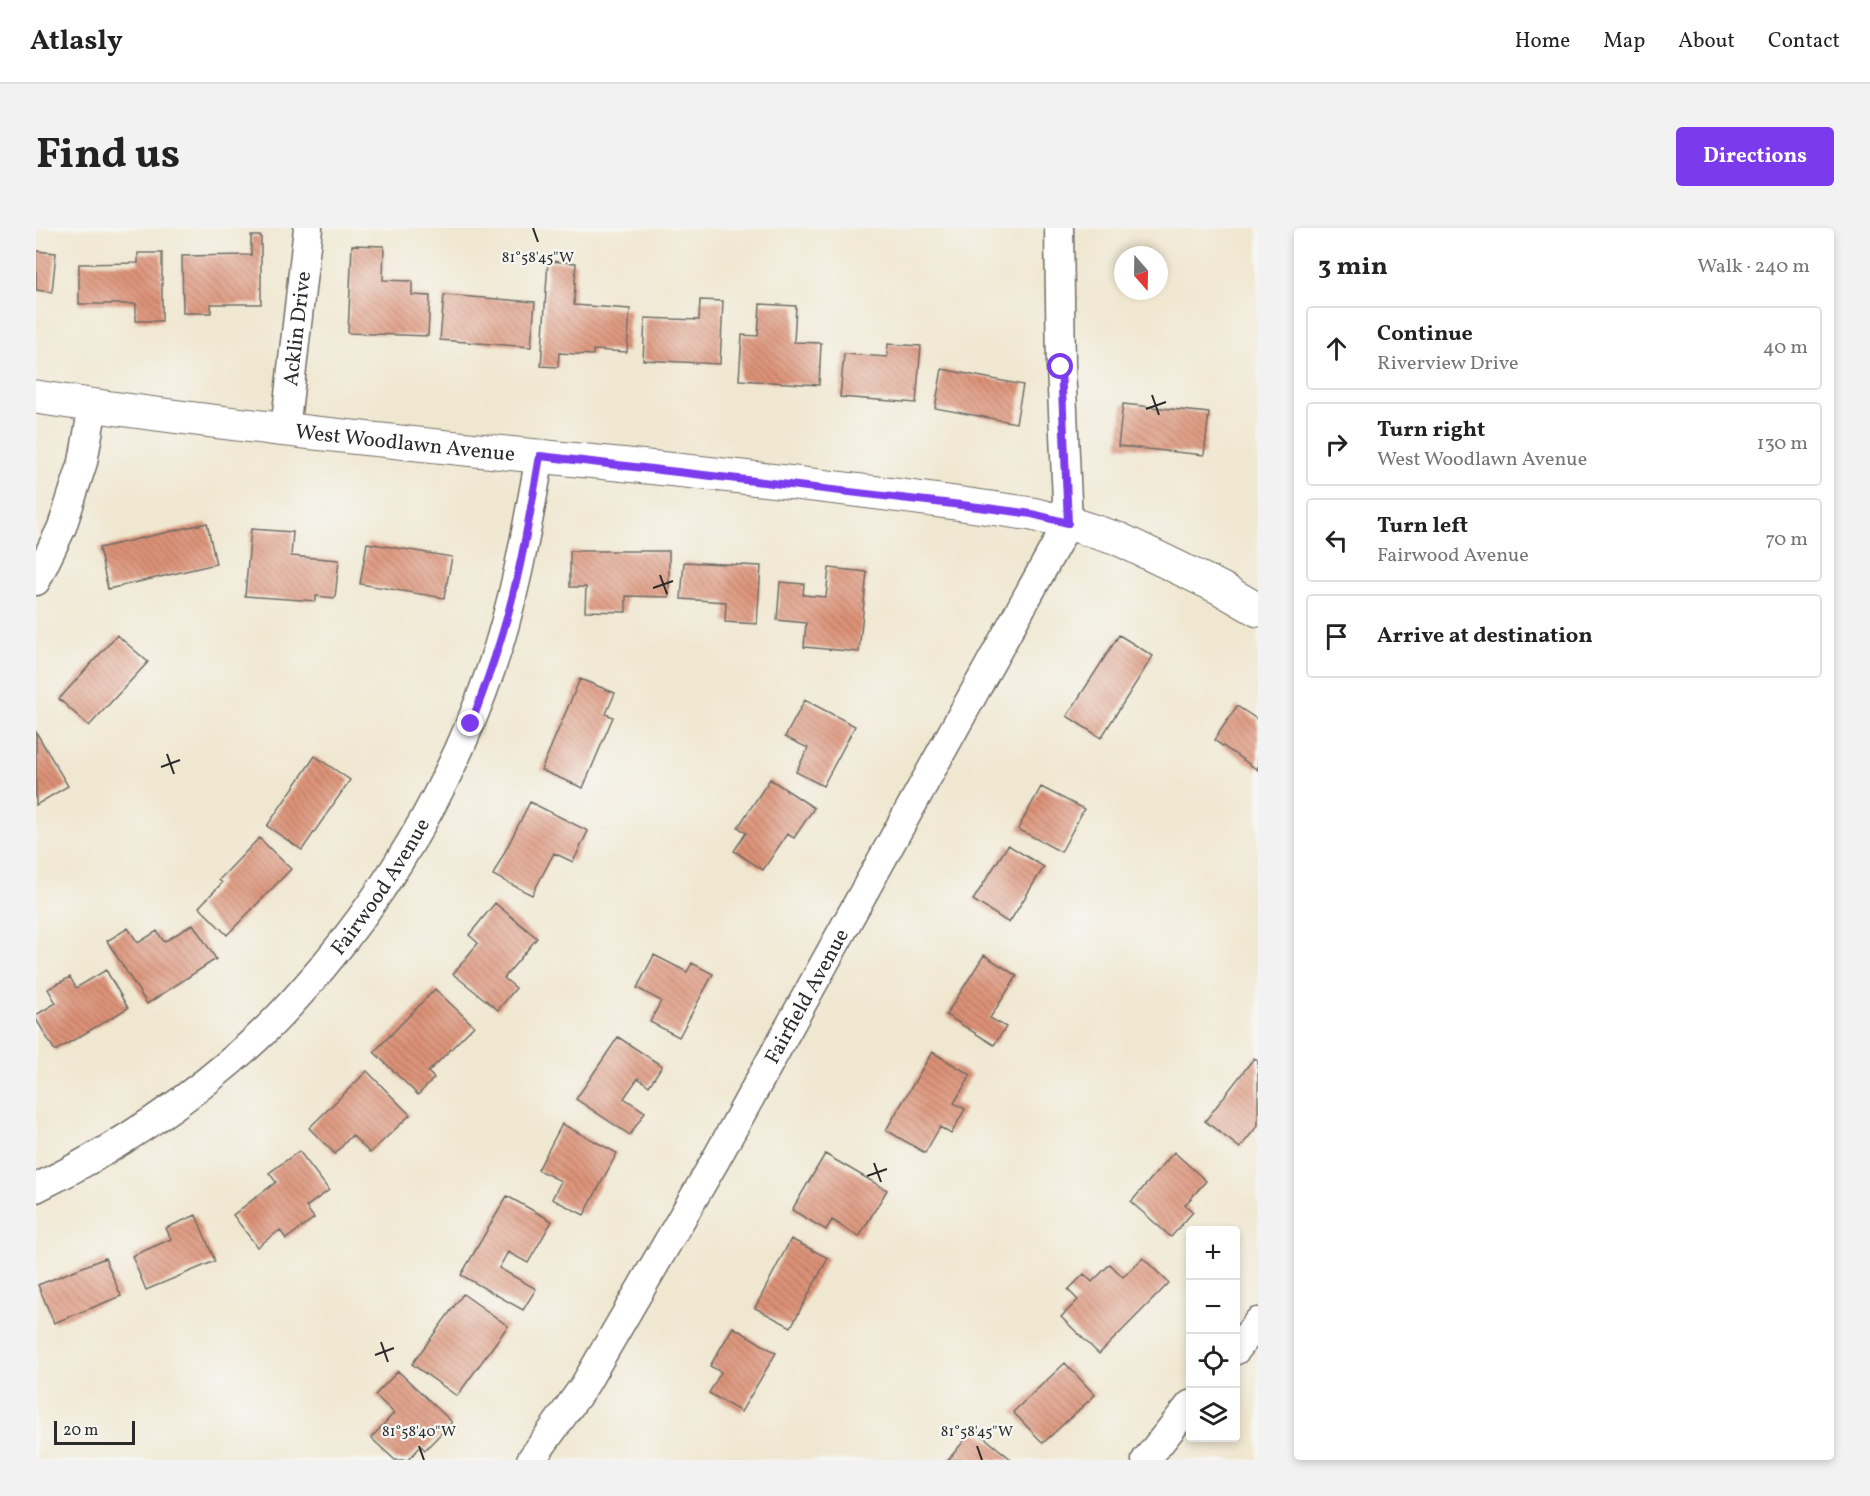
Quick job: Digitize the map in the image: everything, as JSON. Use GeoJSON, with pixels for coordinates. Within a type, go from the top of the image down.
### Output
{"type":"FeatureCollection","features":[{"type":"Feature","properties":{"kind":"street","name":"Acklin Drive"},"geometry":{"type":"LineString","coordinates":[[285,430],[308,228]]}},
{"type":"Feature","properties":{"kind":"street"},"geometry":{"type":"LineString","coordinates":[[1059,228],[1061,367],[1068,523]]}},
{"type":"Feature","properties":{"kind":"street","name":"West Woodlawn Avenue"},"geometry":{"type":"LineString","coordinates":[[36,397],[285,430],[540,456],[1032,514],[1121,540],[1220,588],[1258,610]]}},
{"type":"Feature","properties":{"kind":"street"},"geometry":{"type":"LineString","coordinates":[[36,581],[62,527],[83,462],[93,406]]}},
{"type":"Feature","properties":{"kind":"street","name":"Fairwood Avenue"},"geometry":{"type":"LineString","coordinates":[[36,1188],[112,1147],[161,1115],[256,1039],[295,1000],[354,929],[388,880],[446,779],[471,724],[492,668],[523,551],[540,456]]}},
{"type":"Feature","properties":{"kind":"street","name":"Fairfield Avenue"},"geometry":{"type":"LineString","coordinates":[[531,1460],[584,1386],[715,1161],[1068,523]]}},
{"type":"Feature","properties":{"kind":"street"},"geometry":{"type":"LineString","coordinates":[[1240,1345],[1258,1322]]}},
{"type":"Feature","properties":{"kind":"street"},"geometry":{"type":"LineString","coordinates":[[1146,1460],[1186,1411]]}},
{"type":"Feature","properties":{"kind":"building"},"geometry":{"type":"Polygon","coordinates":[[[251,236],[261,236],[261,304],[211,304],[211,313],[183,313],[182,256],[251,255],[251,236]]]}},
{"type":"Feature","properties":{"kind":"building"},"geometry":{"type":"Polygon","coordinates":[[[352,245],[384,246],[383,280],[412,281],[412,295],[430,296],[428,336],[348,333],[352,245]]]}},
{"type":"Feature","properties":{"kind":"building"},"geometry":{"type":"Polygon","coordinates":[[[36,251],[56,253],[52,292],[36,290],[36,251]]]}},
{"type":"Feature","properties":{"kind":"building"},"geometry":{"type":"Polygon","coordinates":[[[138,253],[162,253],[162,321],[136,321],[136,304],[79,304],[79,264],[138,263],[138,253]]]}},
{"type":"Feature","properties":{"kind":"building"},"geometry":{"type":"Polygon","coordinates":[[[548,261],[576,263],[574,305],[630,309],[627,352],[593,350],[593,355],[559,353],[558,367],[541,366],[548,261]]]}},
{"type":"Feature","properties":{"kind":"building"},"geometry":{"type":"Polygon","coordinates":[[[444,295],[535,302],[531,347],[440,340],[444,295]]]}},
{"type":"Feature","properties":{"kind":"building"},"geometry":{"type":"Polygon","coordinates":[[[700,300],[723,301],[720,364],[643,360],[645,318],[699,320],[700,300]]]}},
{"type":"Feature","properties":{"kind":"building"},"geometry":{"type":"Polygon","coordinates":[[[760,304],[796,306],[794,342],[821,343],[819,385],[739,380],[742,335],[758,336],[760,304]]]}},
{"type":"Feature","properties":{"kind":"building"},"geometry":{"type":"Polygon","coordinates":[[[888,344],[921,346],[916,403],[840,397],[844,354],[887,357],[888,344]]]}},
{"type":"Feature","properties":{"kind":"building"},"geometry":{"type":"Polygon","coordinates":[[[942,369],[1023,385],[1016,423],[935,408],[942,369]]]}},
{"type":"Feature","properties":{"kind":"building"},"geometry":{"type":"Polygon","coordinates":[[[1123,404],[1209,413],[1204,455],[1118,446],[1123,404]]]}},
{"type":"Feature","properties":{"kind":"building"},"geometry":{"type":"Polygon","coordinates":[[[207,523],[216,564],[108,589],[99,548],[207,523]]]}},
{"type":"Feature","properties":{"kind":"building"},"geometry":{"type":"Polygon","coordinates":[[[251,529],[293,532],[291,556],[339,560],[335,598],[316,596],[316,601],[245,596],[251,529]]]}},
{"type":"Feature","properties":{"kind":"building"},"geometry":{"type":"Polygon","coordinates":[[[367,543],[452,557],[444,598],[360,584],[367,543]]]}},
{"type":"Feature","properties":{"kind":"building"},"geometry":{"type":"Polygon","coordinates":[[[570,551],[669,551],[669,597],[626,596],[626,612],[585,611],[586,587],[570,587],[570,551]]]}},
{"type":"Feature","properties":{"kind":"building"},"geometry":{"type":"Polygon","coordinates":[[[684,562],[761,566],[757,624],[725,622],[726,602],[681,599],[684,562]]]}},
{"type":"Feature","properties":{"kind":"building"},"geometry":{"type":"Polygon","coordinates":[[[829,568],[867,572],[859,652],[804,647],[806,623],[777,620],[780,582],[804,584],[803,595],[826,597],[829,568]]]}},
{"type":"Feature","properties":{"kind":"building"},"geometry":{"type":"Polygon","coordinates":[[[117,635],[148,662],[89,726],[59,699],[117,635]]]}},
{"type":"Feature","properties":{"kind":"building"},"geometry":{"type":"Polygon","coordinates":[[[1119,635],[1153,656],[1101,738],[1067,716],[1119,635]]]}},
{"type":"Feature","properties":{"kind":"building"},"geometry":{"type":"Polygon","coordinates":[[[580,679],[615,693],[606,714],[613,717],[583,788],[541,770],[580,679]]]}},
{"type":"Feature","properties":{"kind":"building"},"geometry":{"type":"Polygon","coordinates":[[[805,700],[855,726],[823,786],[796,772],[808,748],[785,737],[805,700]]]}},
{"type":"Feature","properties":{"kind":"building"},"geometry":{"type":"Polygon","coordinates":[[[1237,706],[1258,720],[1258,770],[1214,740],[1237,706]]]}},
{"type":"Feature","properties":{"kind":"building"},"geometry":{"type":"Polygon","coordinates":[[[36,732],[68,786],[36,805],[36,732]]]}},
{"type":"Feature","properties":{"kind":"building"},"geometry":{"type":"Polygon","coordinates":[[[315,756],[350,780],[302,850],[267,826],[315,756]]]}},
{"type":"Feature","properties":{"kind":"building"},"geometry":{"type":"Polygon","coordinates":[[[770,779],[814,808],[794,838],[787,834],[763,870],[734,851],[746,833],[738,827],[770,779]]]}},
{"type":"Feature","properties":{"kind":"building"},"geometry":{"type":"Polygon","coordinates":[[[1041,787],[1084,809],[1061,852],[1018,829],[1041,787]]]}},
{"type":"Feature","properties":{"kind":"building"},"geometry":{"type":"Polygon","coordinates":[[[530,802],[588,831],[573,862],[554,853],[532,895],[493,875],[530,802]]]}},
{"type":"Feature","properties":{"kind":"building"},"geometry":{"type":"Polygon","coordinates":[[[259,838],[291,869],[227,935],[199,907],[222,883],[219,880],[259,838]]]}},
{"type":"Feature","properties":{"kind":"building"},"geometry":{"type":"Polygon","coordinates":[[[1008,845],[1044,867],[1009,923],[973,900],[1008,845]]]}},
{"type":"Feature","properties":{"kind":"building"},"geometry":{"type":"Polygon","coordinates":[[[495,903],[537,938],[504,978],[516,988],[498,1010],[453,974],[478,943],[469,935],[495,903]]]}},
{"type":"Feature","properties":{"kind":"building"},"geometry":{"type":"Polygon","coordinates":[[[193,924],[216,959],[147,1004],[107,941],[128,928],[138,943],[157,931],[164,942],[193,924]]]}},
{"type":"Feature","properties":{"kind":"building"},"geometry":{"type":"Polygon","coordinates":[[[654,955],[687,972],[692,963],[713,974],[679,1037],[650,1022],[661,1001],[637,988],[654,955]]]}},
{"type":"Feature","properties":{"kind":"building"},"geometry":{"type":"Polygon","coordinates":[[[984,955],[1017,976],[990,1018],[1006,1027],[994,1045],[946,1015],[984,955]]]}},
{"type":"Feature","properties":{"kind":"building"},"geometry":{"type":"Polygon","coordinates":[[[106,970],[128,1008],[55,1051],[36,1019],[36,1015],[56,1003],[48,989],[70,977],[76,988],[106,970]]]}},
{"type":"Feature","properties":{"kind":"building"},"geometry":{"type":"Polygon","coordinates":[[[435,989],[474,1026],[428,1072],[434,1078],[418,1095],[374,1052],[435,989]]]}},
{"type":"Feature","properties":{"kind":"building"},"geometry":{"type":"Polygon","coordinates":[[[618,1037],[662,1066],[649,1086],[638,1078],[624,1098],[645,1112],[630,1135],[576,1099],[618,1037]]]}},
{"type":"Feature","properties":{"kind":"building"},"geometry":{"type":"Polygon","coordinates":[[[932,1052],[971,1075],[954,1103],[965,1109],[951,1134],[940,1127],[925,1153],[886,1130],[932,1052]]]}},
{"type":"Feature","properties":{"kind":"building"},"geometry":{"type":"Polygon","coordinates":[[[1254,1058],[1258,1061],[1258,1125],[1240,1148],[1205,1121],[1254,1058]]]}},
{"type":"Feature","properties":{"kind":"building"},"geometry":{"type":"Polygon","coordinates":[[[367,1071],[410,1115],[370,1153],[352,1135],[335,1154],[309,1128],[367,1071]]]}},
{"type":"Feature","properties":{"kind":"building"},"geometry":{"type":"Polygon","coordinates":[[[562,1124],[617,1153],[584,1215],[552,1199],[561,1181],[538,1170],[562,1124]]]}},
{"type":"Feature","properties":{"kind":"building"},"geometry":{"type":"Polygon","coordinates":[[[299,1151],[329,1190],[306,1207],[314,1218],[286,1239],[280,1230],[257,1247],[233,1215],[276,1182],[269,1173],[299,1151]]]}},
{"type":"Feature","properties":{"kind":"building"},"geometry":{"type":"Polygon","coordinates":[[[1174,1152],[1206,1181],[1185,1205],[1193,1212],[1171,1237],[1131,1202],[1174,1152]]]}},
{"type":"Feature","properties":{"kind":"building"},"geometry":{"type":"Polygon","coordinates":[[[825,1154],[887,1190],[859,1237],[832,1220],[826,1230],[792,1210],[825,1154]]]}},
{"type":"Feature","properties":{"kind":"building"},"geometry":{"type":"Polygon","coordinates":[[[507,1196],[552,1221],[528,1263],[508,1252],[499,1268],[536,1289],[523,1310],[461,1275],[507,1196]]]}},
{"type":"Feature","properties":{"kind":"building"},"geometry":{"type":"Polygon","coordinates":[[[196,1215],[215,1261],[146,1290],[132,1256],[171,1239],[166,1228],[196,1215]]]}},
{"type":"Feature","properties":{"kind":"building"},"geometry":{"type":"Polygon","coordinates":[[[791,1239],[828,1258],[791,1327],[755,1308],[791,1239]]]}},
{"type":"Feature","properties":{"kind":"building"},"geometry":{"type":"Polygon","coordinates":[[[105,1258],[121,1296],[54,1323],[38,1285],[105,1258]]]}},
{"type":"Feature","properties":{"kind":"building"},"geometry":{"type":"Polygon","coordinates":[[[1143,1258],[1169,1283],[1099,1354],[1061,1317],[1078,1300],[1068,1290],[1084,1274],[1092,1282],[1110,1264],[1123,1277],[1143,1258]]]}},
{"type":"Feature","properties":{"kind":"building"},"geometry":{"type":"Polygon","coordinates":[[[463,1294],[508,1326],[457,1396],[412,1364],[463,1294]]]}},
{"type":"Feature","properties":{"kind":"building"},"geometry":{"type":"Polygon","coordinates":[[[733,1327],[776,1353],[741,1412],[709,1393],[721,1372],[710,1366],[733,1327]]]}},
{"type":"Feature","properties":{"kind":"building"},"geometry":{"type":"Polygon","coordinates":[[[1065,1363],[1095,1395],[1043,1443],[1013,1412],[1065,1363]]]}},
{"type":"Feature","properties":{"kind":"building"},"geometry":{"type":"Polygon","coordinates":[[[398,1371],[452,1422],[425,1450],[421,1446],[408,1460],[395,1460],[371,1438],[394,1413],[375,1395],[398,1371]]]}},
{"type":"Feature","properties":{"kind":"building"},"geometry":{"type":"Polygon","coordinates":[[[974,1429],[1012,1460],[948,1460],[974,1429]]]}},
{"type":"Feature","properties":{"kind":"route"},"geometry":{"type":"LineString","coordinates":[[471,724],[492,668],[509,610],[523,551],[540,456],[987,508],[1032,514],[1068,523],[1061,367]]}}]}
